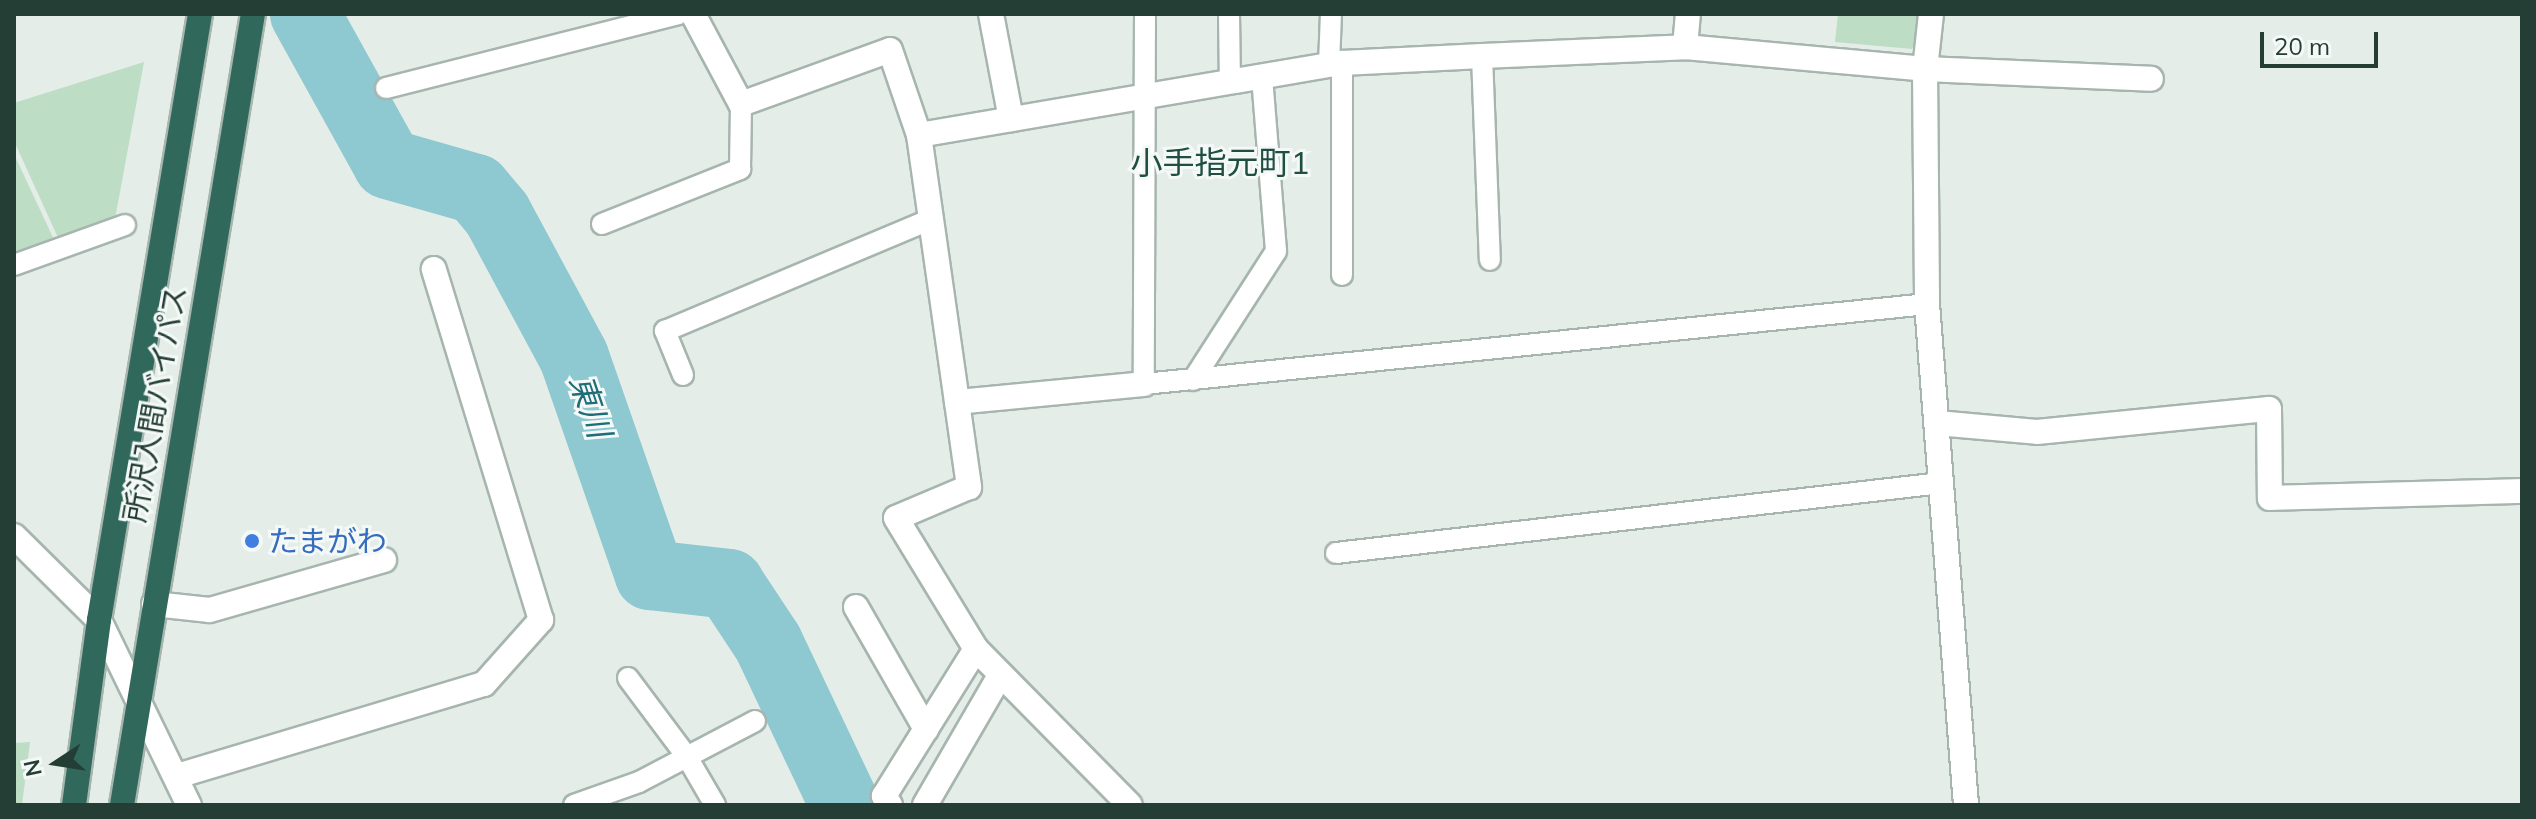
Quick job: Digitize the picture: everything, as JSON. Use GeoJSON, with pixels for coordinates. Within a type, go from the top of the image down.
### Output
{"type":"FeatureCollection","features":[{"type":"Feature","properties":{"kind":"highway","name":"所沢入間バイパス"},"geometry":{"type":"LineString","coordinates":[[74,805],[99,620],[200,14]]}},
{"type":"Feature","properties":{"kind":"highway","name":"所沢入間バイパス"},"geometry":{"type":"LineString","coordinates":[[122,805],[251,26]]}},
{"type":"Feature","properties":{"kind":"street"},"geometry":{"type":"LineString","coordinates":[[693,14],[741,104],[890,50],[919,135],[969,487],[896,518],[976,649],[1130,805]]}},
{"type":"Feature","properties":{"kind":"street"},"geometry":{"type":"LineString","coordinates":[[991,14],[1011,119]]}},
{"type":"Feature","properties":{"kind":"street"},"geometry":{"type":"LineString","coordinates":[[1685,47],[1688,14]]}},
{"type":"Feature","properties":{"kind":"street"},"geometry":{"type":"LineString","coordinates":[[1931,14],[1925,69],[1927,304],[1966,805]]}},
{"type":"Feature","properties":{"kind":"street"},"geometry":{"type":"LineString","coordinates":[[919,135],[1336,64],[1482,56],[1685,47],[1925,69],[2151,79]]}},
{"type":"Feature","properties":{"kind":"street"},"geometry":{"type":"LineString","coordinates":[[177,776],[484,684],[541,620],[434,269]]}},
{"type":"Feature","properties":{"kind":"street"},"geometry":{"type":"LineString","coordinates":[[957,402],[1144,384]]}},
{"type":"Feature","properties":{"kind":"street"},"geometry":{"type":"LineString","coordinates":[[1937,423],[2037,432],[2269,409],[2270,498],[2522,491]]}},
{"type":"Feature","properties":{"kind":"street"},"geometry":{"type":"LineString","coordinates":[[14,536],[99,620],[189,805]]}},
{"type":"Feature","properties":{"kind":"street"},"geometry":{"type":"LineString","coordinates":[[154,604],[210,610],[384,560]]}},
{"type":"Feature","properties":{"kind":"street"},"geometry":{"type":"LineString","coordinates":[[856,607],[926,729]]}},
{"type":"Feature","properties":{"kind":"street"},"geometry":{"type":"LineString","coordinates":[[890,805],[884,796],[976,649]]}},
{"type":"Feature","properties":{"kind":"street"},"geometry":{"type":"LineString","coordinates":[[925,805],[1001,674]]}},
{"type":"Feature","properties":{"kind":"lane"},"geometry":{"type":"LineString","coordinates":[[386,88],[679,14]]}},
{"type":"Feature","properties":{"kind":"lane"},"geometry":{"type":"LineString","coordinates":[[1145,14],[1142,96],[1144,384],[1927,304]]}},
{"type":"Feature","properties":{"kind":"lane"},"geometry":{"type":"LineString","coordinates":[[1229,14],[1230,82]]}},
{"type":"Feature","properties":{"kind":"lane"},"geometry":{"type":"LineString","coordinates":[[1331,14],[1336,64],[1342,275]]}},
{"type":"Feature","properties":{"kind":"lane"},"geometry":{"type":"LineString","coordinates":[[1482,56],[1490,260]]}},
{"type":"Feature","properties":{"kind":"lane"},"geometry":{"type":"LineString","coordinates":[[1193,380],[1276,251],[1262,76]]}},
{"type":"Feature","properties":{"kind":"lane"},"geometry":{"type":"LineString","coordinates":[[602,224],[740,169],[741,104]]}},
{"type":"Feature","properties":{"kind":"lane"},"geometry":{"type":"LineString","coordinates":[[683,375],[665,331],[931,219]]}},
{"type":"Feature","properties":{"kind":"lane"},"geometry":{"type":"LineString","coordinates":[[14,265],[125,225]]}},
{"type":"Feature","properties":{"kind":"lane"},"geometry":{"type":"LineString","coordinates":[[1336,553],[1941,483]]}},
{"type":"Feature","properties":{"kind":"lane"},"geometry":{"type":"LineString","coordinates":[[628,678],[687,757],[715,805]]}},
{"type":"Feature","properties":{"kind":"lane"},"geometry":{"type":"LineString","coordinates":[[574,805],[639,782],[755,721]]}},
{"type":"Feature","properties":{"kind":"green space"},"geometry":{"type":"Polygon","coordinates":[[[1838,14],[1920,14],[1917,39],[1912,49],[1835,42],[1838,14]]]}},
{"type":"Feature","properties":{"kind":"green space"},"geometry":{"type":"Polygon","coordinates":[[[144,62],[115,219],[60,242],[14,141],[14,103],[144,62]]]}},
{"type":"Feature","properties":{"kind":"green space"},"geometry":{"type":"Polygon","coordinates":[[[14,154],[56,244],[14,258],[14,154]]]}},
{"type":"Feature","properties":{"kind":"green space"},"geometry":{"type":"Polygon","coordinates":[[[30,742],[22,805],[14,805],[14,743],[30,742]]]}},
{"type":"Feature","properties":{"kind":"waterway","name":"東川"},"geometry":{"type":"LineString","coordinates":[[305,14],[388,164],[476,189],[497,214],[574,357],[650,575],[729,584],[768,643],[845,805]]}},
{"type":"Feature","properties":{"kind":"place","name":"たまがわ"},"geometry":{"type":"Point","coordinates":[252,541]}},
{"type":"Feature","properties":{"kind":"district","name":"小手指元町1"},"geometry":{"type":"Point","coordinates":[1220,162]}}]}
